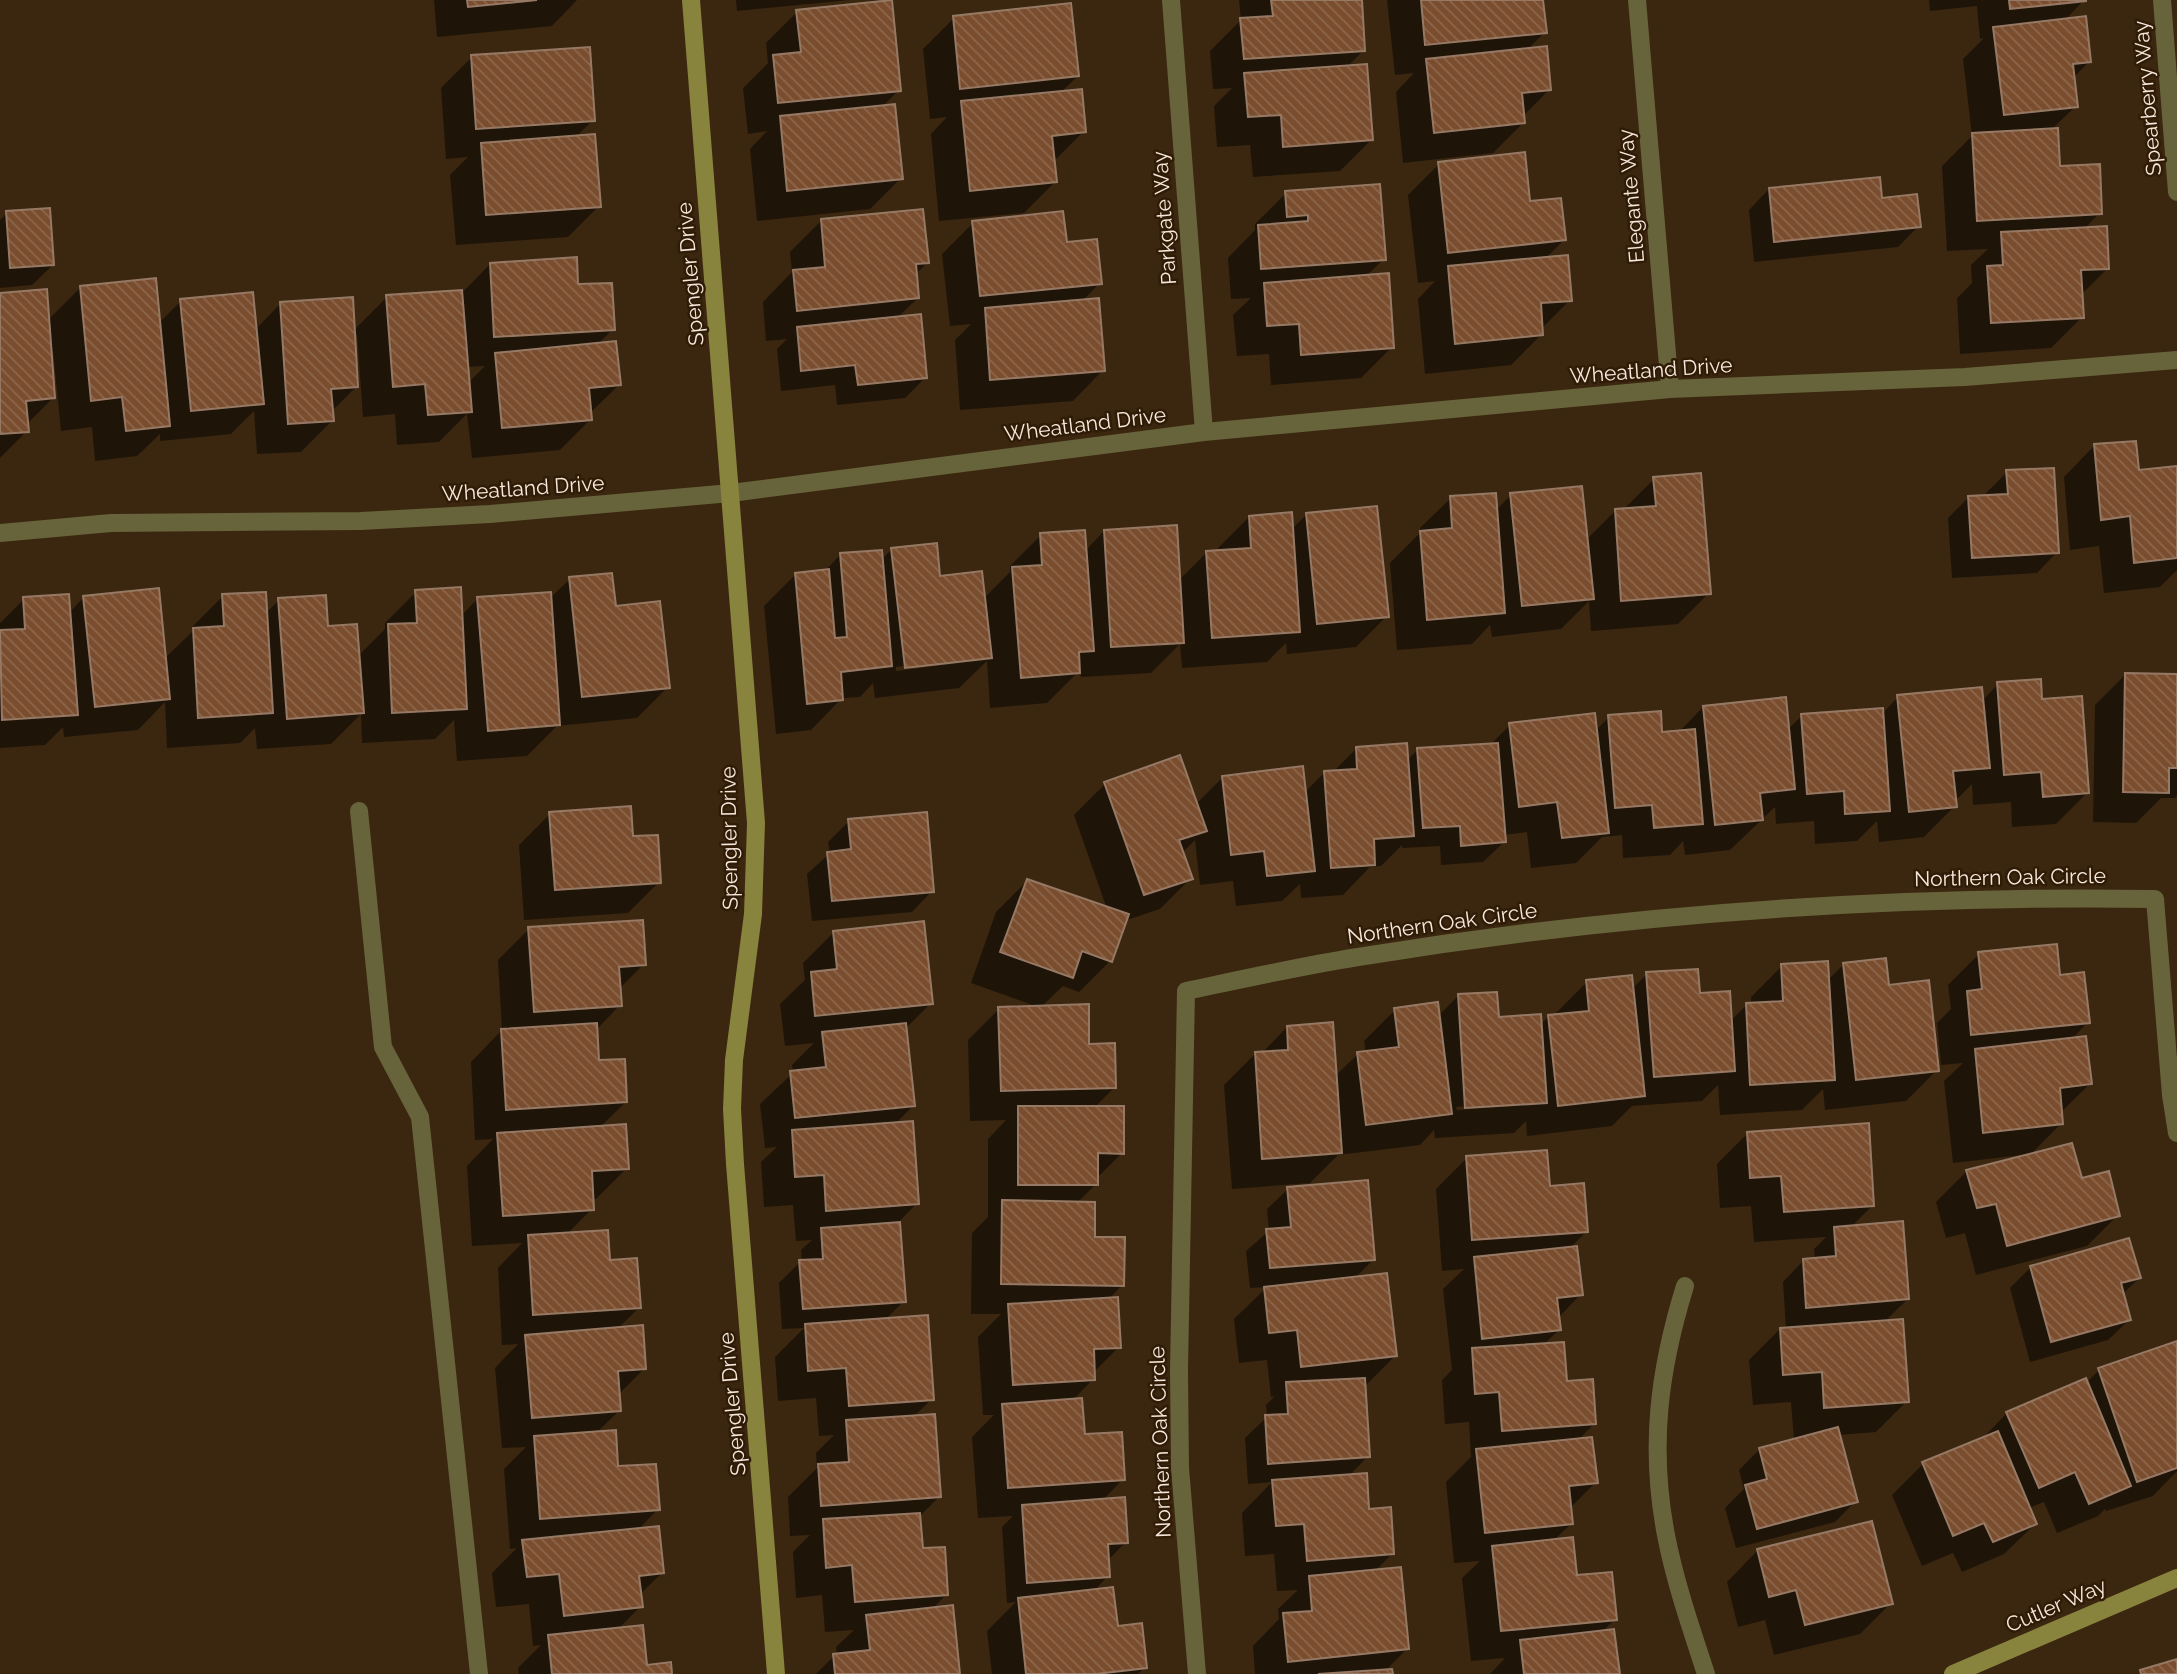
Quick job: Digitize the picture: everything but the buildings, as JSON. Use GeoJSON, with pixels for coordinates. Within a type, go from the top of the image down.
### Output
{"type":"FeatureCollection","features":[{"type":"Feature","properties":{"kind":"street","name":"Spengler Drive"},"geometry":{"type":"LineString","coordinates":[[691,0],[756,823],[753,914],[734,1060],[732,1109],[776,1674]]}},
{"type":"Feature","properties":{"kind":"street","name":"Parkgate Way"},"geometry":{"type":"LineString","coordinates":[[1171,0],[1204,432]]}},
{"type":"Feature","properties":{"kind":"street","name":"Elegante Way"},"geometry":{"type":"LineString","coordinates":[[1637,0],[1670,389]]}},
{"type":"Feature","properties":{"kind":"street","name":"Spearberry Way"},"geometry":{"type":"LineString","coordinates":[[2162,0],[2177,192]]}},
{"type":"Feature","properties":{"kind":"street","name":"Wheatland Drive"},"geometry":{"type":"LineString","coordinates":[[0,533],[111,523],[361,522],[490,514],[731,493],[1204,432],[1670,389],[1965,377],[2177,360]]}},
{"type":"Feature","properties":{"kind":"street"},"geometry":{"type":"LineString","coordinates":[[359,811],[383,1046],[420,1116],[479,1674]]}},
{"type":"Feature","properties":{"kind":"street","name":"Northern Oak Circle"},"geometry":{"type":"LineString","coordinates":[[1198,1674],[1180,1468],[1179,1370],[1186,991],[1357,957],[1585,925],[1718,912],[1864,903],[2155,899],[2171,1094],[2177,1133]]}},
{"type":"Feature","properties":{"kind":"street"},"geometry":{"type":"LineString","coordinates":[[1685,1286],[1670,1335],[1661,1384],[1657,1434],[1658,1485],[1665,1535],[1677,1583],[1706,1674]]}},
{"type":"Feature","properties":{"kind":"street","name":"Cutler Way"},"geometry":{"type":"LineString","coordinates":[[1953,1674],[2177,1578]]}}]}
